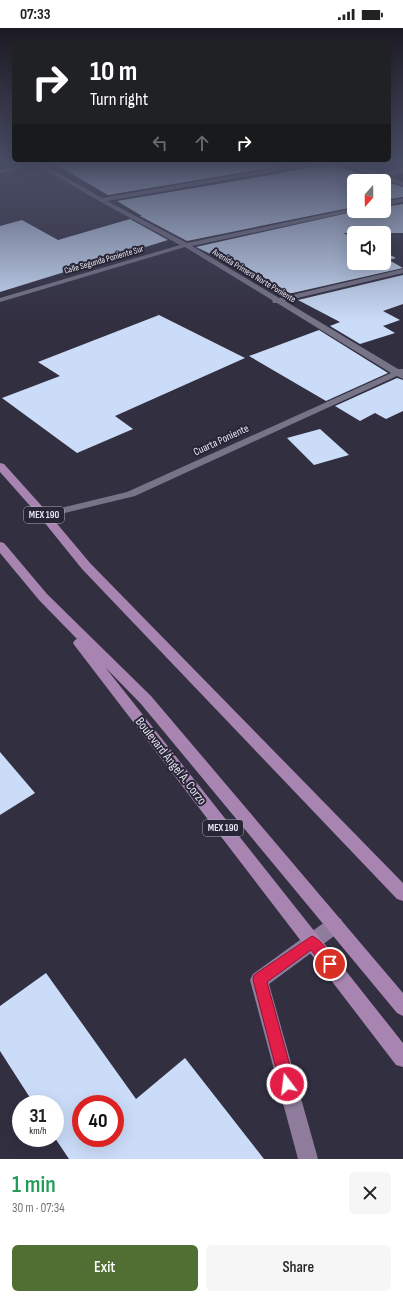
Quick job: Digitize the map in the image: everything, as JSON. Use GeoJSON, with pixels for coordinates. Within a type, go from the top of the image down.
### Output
{"type":"FeatureCollection","features":[{"type":"Feature","properties":{"kind":"main road","name":"MEX 190"},"geometry":{"type":"LineString","coordinates":[[0,466],[44,515],[86,566],[403,894]]}},
{"type":"Feature","properties":{"kind":"main road","name":"MEX 190"},"geometry":{"type":"LineString","coordinates":[[0,546],[43,597],[146,700],[403,1007]]}},
{"type":"Feature","properties":{"kind":"main road","name":"Boulevard Ángel A. Corzo"},"geometry":{"type":"LineString","coordinates":[[43,597],[402,1060]]}},
{"type":"Feature","properties":{"kind":"street","name":"Avenida Primera Norte Poniente"},"geometry":{"type":"LineString","coordinates":[[130,216],[186,246],[276,301],[401,373]]}},
{"type":"Feature","properties":{"kind":"street","name":"Calle Segunda Poniente Sur"},"geometry":{"type":"LineString","coordinates":[[0,300],[186,246],[327,216]]}},
{"type":"Feature","properties":{"kind":"street"},"geometry":{"type":"LineString","coordinates":[[276,301],[403,271]]}},
{"type":"Feature","properties":{"kind":"street","name":"Cuarta Poniente"},"geometry":{"type":"LineString","coordinates":[[44,515],[131,494],[401,373]]}},
{"type":"Feature","properties":{"kind":"street"},"geometry":{"type":"LineString","coordinates":[[308,1159],[259,980],[334,925]]}},
{"type":"Feature","properties":{"kind":"building"},"geometry":{"type":"Polygon","coordinates":[[[140,216],[142,216],[311,216],[187,241],[140,216]]]}},
{"type":"Feature","properties":{"kind":"building"},"geometry":{"type":"Polygon","coordinates":[[[336,216],[347,216],[347,218],[391,218],[391,216],[403,216],[403,233],[391,233],[391,226],[347,226],[347,233],[343,233],[347,235],[347,270],[391,270],[391,261],[403,268],[288,294],[276,290],[246,271],[196,247],[336,216]]]}},
{"type":"Feature","properties":{"kind":"building"},"geometry":{"type":"Polygon","coordinates":[[[130,219],[168,240],[0,292],[0,226],[22,220],[58,240],[130,219]]]}},
{"type":"Feature","properties":{"kind":"building"},"geometry":{"type":"Polygon","coordinates":[[[403,275],[403,304],[383,311],[400,320],[383,326],[395,333],[360,344],[330,326],[340,322],[298,300],[403,275]]]}},
{"type":"Feature","properties":{"kind":"building"},"geometry":{"type":"Polygon","coordinates":[[[159,315],[245,358],[115,416],[133,429],[77,453],[2,398],[60,376],[38,362],[159,315]]]}},
{"type":"Feature","properties":{"kind":"building"},"geometry":{"type":"Polygon","coordinates":[[[319,330],[388,373],[326,401],[249,356],[319,330]]]}},
{"type":"Feature","properties":{"kind":"building"},"geometry":{"type":"Polygon","coordinates":[[[397,378],[403,380],[403,411],[386,419],[375,413],[360,421],[335,406],[397,378]]]}},
{"type":"Feature","properties":{"kind":"building"},"geometry":{"type":"Polygon","coordinates":[[[320,429],[349,455],[314,465],[287,438],[320,429]]]}},
{"type":"Feature","properties":{"kind":"building"},"geometry":{"type":"Polygon","coordinates":[[[0,752],[35,793],[0,815],[0,752]]]}},
{"type":"Feature","properties":{"kind":"building"},"geometry":{"type":"Polygon","coordinates":[[[46,973],[136,1099],[185,1058],[264,1159],[69,1159],[61,1147],[64,1147],[64,1095],[28,1095],[0,1051],[0,1006],[46,973]]]}},
{"type":"Feature","properties":{"kind":"route"},"geometry":{"type":"LineString","coordinates":[[287,1084],[259,980],[312,942],[330,964]]}}]}
